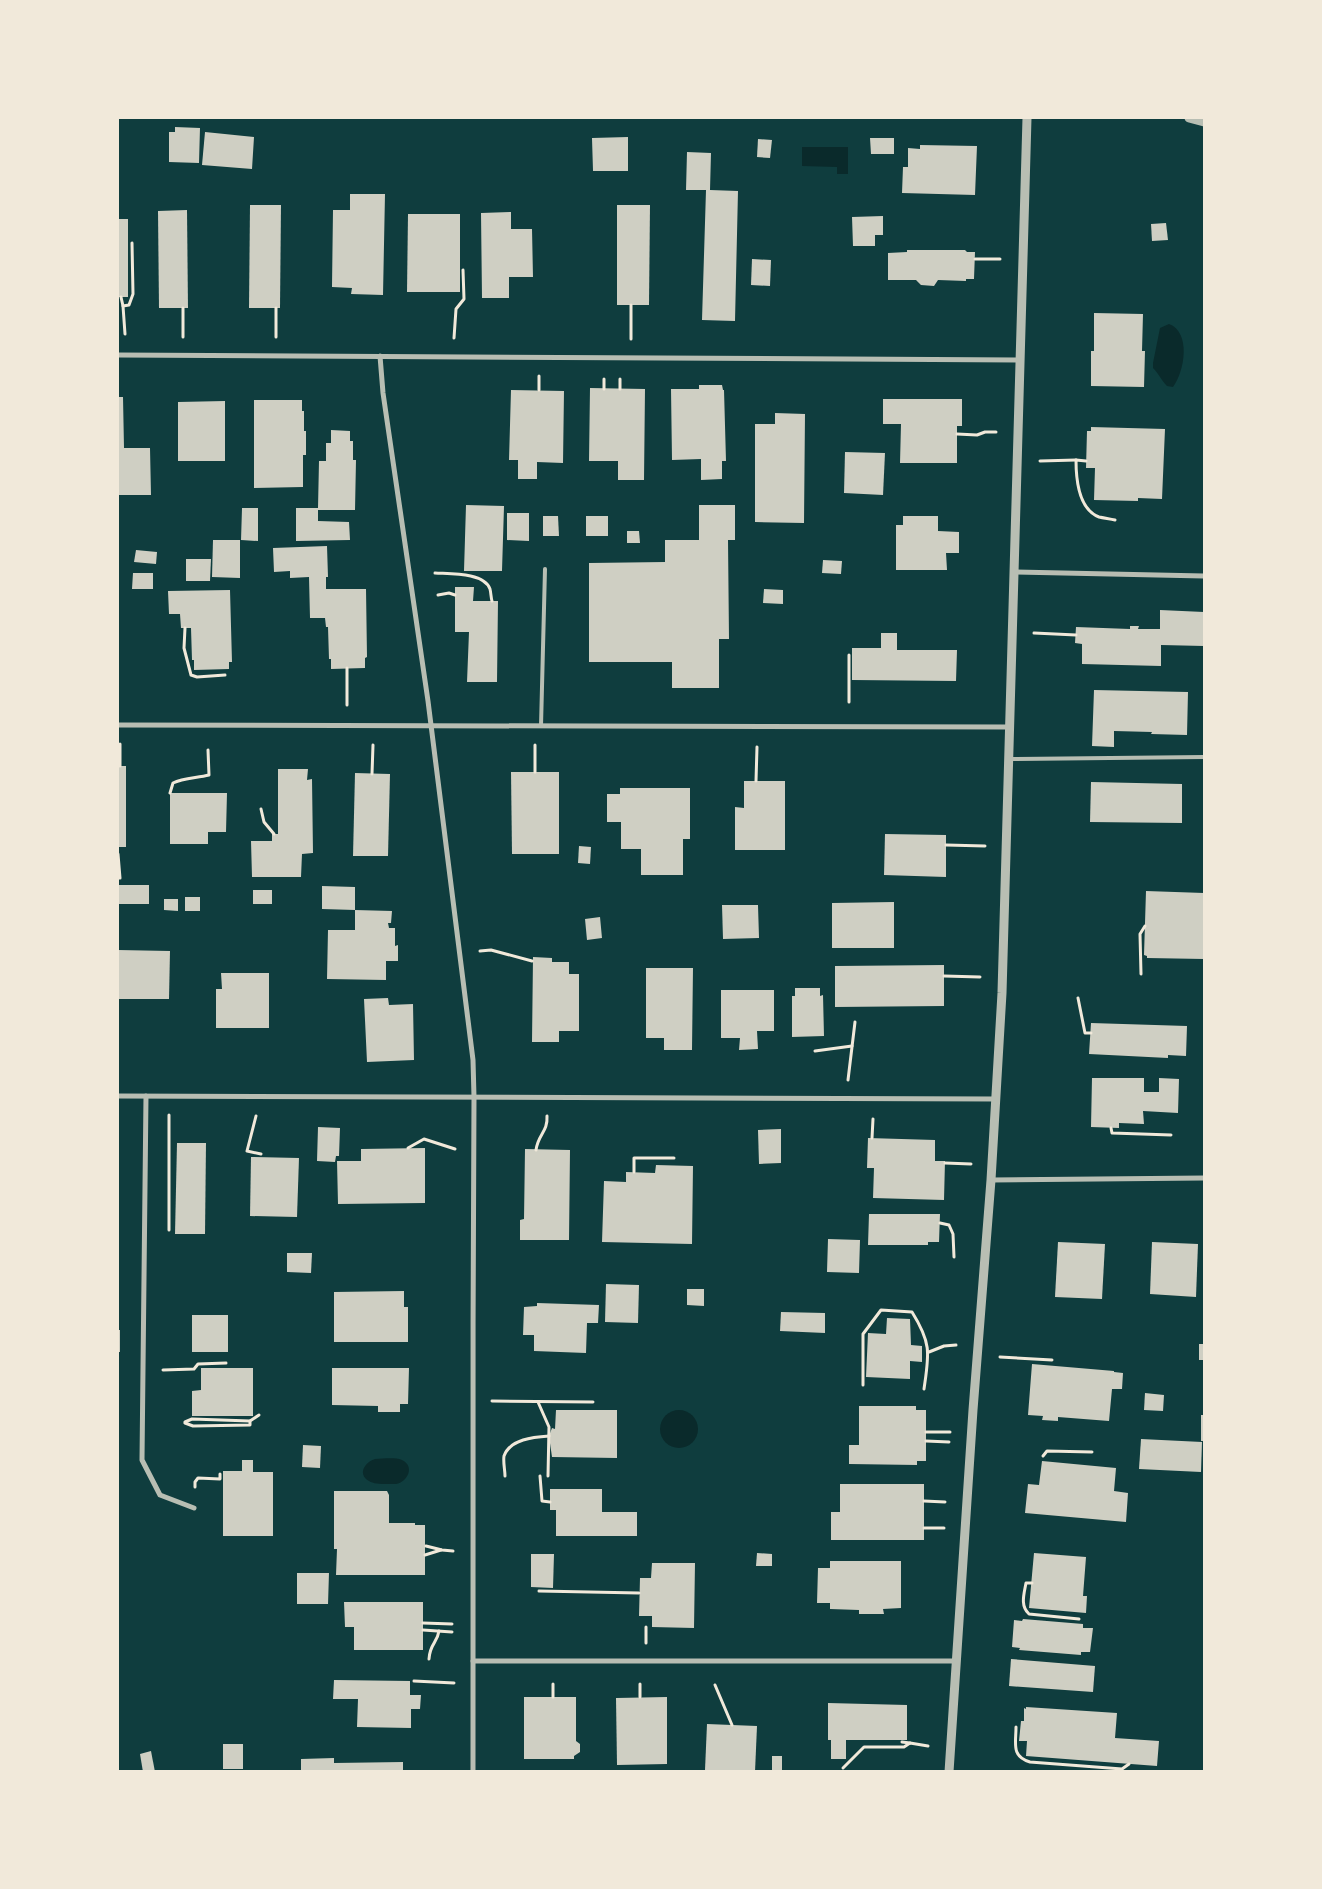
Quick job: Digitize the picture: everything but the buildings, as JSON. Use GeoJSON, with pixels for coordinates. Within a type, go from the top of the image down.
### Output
{"type":"FeatureCollection","features":[{"type":"Feature","properties":{"kind":"street"},"geometry":{"type":"LineString","coordinates":[[949,1772],[997,1099],[1002,993],[1027,118]]}},
{"type":"Feature","properties":{"kind":"street"},"geometry":{"type":"LineString","coordinates":[[1189,118],[1204,122]]}},
{"type":"Feature","properties":{"kind":"street"},"geometry":{"type":"LineString","coordinates":[[118,355],[1020,360]]}},
{"type":"Feature","properties":{"kind":"street"},"geometry":{"type":"LineString","coordinates":[[380,356],[384,402],[431,726],[459,953],[471,1033],[474,1096],[473,1772]]}},
{"type":"Feature","properties":{"kind":"street"},"geometry":{"type":"LineString","coordinates":[[1015,572],[1204,576]]}},
{"type":"Feature","properties":{"kind":"street"},"geometry":{"type":"LineString","coordinates":[[118,725],[1010,728]]}},
{"type":"Feature","properties":{"kind":"street"},"geometry":{"type":"LineString","coordinates":[[118,1096],[997,1099]]}},
{"type":"Feature","properties":{"kind":"street"},"geometry":{"type":"LineString","coordinates":[[146,1096],[142,1460],[160,1495],[194,1508]]}},
{"type":"Feature","properties":{"kind":"street"},"geometry":{"type":"LineString","coordinates":[[991,1180],[1204,1178]]}},
{"type":"Feature","properties":{"kind":"street"},"geometry":{"type":"LineString","coordinates":[[473,1661],[956,1660]]}},
{"type":"Feature","properties":{"kind":"lane"},"geometry":{"type":"LineString","coordinates":[[541,726],[545,569]]}},
{"type":"Feature","properties":{"kind":"lane"},"geometry":{"type":"LineString","coordinates":[[1009,759],[1204,757]]}},
{"type":"Feature","properties":{"kind":"path"},"geometry":{"type":"LineString","coordinates":[[123,306],[129,305],[133,294],[132,243]]}},
{"type":"Feature","properties":{"kind":"path"},"geometry":{"type":"LineString","coordinates":[[975,259],[1000,260]]}},
{"type":"Feature","properties":{"kind":"path"},"geometry":{"type":"LineString","coordinates":[[454,356],[456,309],[464,300],[463,270]]}},
{"type":"Feature","properties":{"kind":"path"},"geometry":{"type":"LineString","coordinates":[[121,297],[126,355]]}},
{"type":"Feature","properties":{"kind":"path"},"geometry":{"type":"LineString","coordinates":[[631,305],[631,357]]}},
{"type":"Feature","properties":{"kind":"path"},"geometry":{"type":"LineString","coordinates":[[183,308],[184,355]]}},
{"type":"Feature","properties":{"kind":"path"},"geometry":{"type":"LineString","coordinates":[[275,356],[276,308]]}},
{"type":"Feature","properties":{"kind":"path"},"geometry":{"type":"LineString","coordinates":[[604,379],[604,389]]}},
{"type":"Feature","properties":{"kind":"path"},"geometry":{"type":"LineString","coordinates":[[620,379],[620,389]]}},
{"type":"Feature","properties":{"kind":"path"},"geometry":{"type":"LineString","coordinates":[[958,434],[977,435],[985,432],[996,432]]}},
{"type":"Feature","properties":{"kind":"path"},"geometry":{"type":"LineString","coordinates":[[1076,460],[1076,474],[1083,502],[1091,512],[1099,517],[1115,520]]}},
{"type":"Feature","properties":{"kind":"path"},"geometry":{"type":"LineString","coordinates":[[1040,461],[1086,460]]}},
{"type":"Feature","properties":{"kind":"path"},"geometry":{"type":"LineString","coordinates":[[435,572],[469,575],[482,581],[490,588],[492,601]]}},
{"type":"Feature","properties":{"kind":"path"},"geometry":{"type":"LineString","coordinates":[[438,595],[449,593],[455,595]]}},
{"type":"Feature","properties":{"kind":"path"},"geometry":{"type":"LineString","coordinates":[[185,628],[184,648],[192,675],[197,677],[225,675]]}},
{"type":"Feature","properties":{"kind":"path"},"geometry":{"type":"LineString","coordinates":[[1033,633],[1076,635]]}},
{"type":"Feature","properties":{"kind":"path"},"geometry":{"type":"LineString","coordinates":[[849,656],[850,702]]}},
{"type":"Feature","properties":{"kind":"path"},"geometry":{"type":"LineString","coordinates":[[347,668],[347,725]]}},
{"type":"Feature","properties":{"kind":"path"},"geometry":{"type":"LineString","coordinates":[[372,774],[374,725]]}},
{"type":"Feature","properties":{"kind":"path"},"geometry":{"type":"LineString","coordinates":[[535,726],[535,772]]}},
{"type":"Feature","properties":{"kind":"path"},"geometry":{"type":"LineString","coordinates":[[756,781],[758,727]]}},
{"type":"Feature","properties":{"kind":"path"},"geometry":{"type":"LineString","coordinates":[[170,793],[173,783],[209,775],[208,750]]}},
{"type":"Feature","properties":{"kind":"path"},"geometry":{"type":"LineString","coordinates":[[261,809],[264,822],[274,834]]}},
{"type":"Feature","properties":{"kind":"path"},"geometry":{"type":"LineString","coordinates":[[946,845],[985,846]]}},
{"type":"Feature","properties":{"kind":"path"},"geometry":{"type":"LineString","coordinates":[[118,854],[120,878],[118,878]]}},
{"type":"Feature","properties":{"kind":"path"},"geometry":{"type":"LineString","coordinates":[[1141,974],[1140,934],[1145,926]]}},
{"type":"Feature","properties":{"kind":"path"},"geometry":{"type":"LineString","coordinates":[[459,953],[491,950],[532,961]]}},
{"type":"Feature","properties":{"kind":"path"},"geometry":{"type":"LineString","coordinates":[[944,976],[983,977]]}},
{"type":"Feature","properties":{"kind":"path"},"geometry":{"type":"LineString","coordinates":[[1078,998],[1085,1032],[1091,1033]]}},
{"type":"Feature","properties":{"kind":"path"},"geometry":{"type":"LineString","coordinates":[[846,1098],[854,1022]]}},
{"type":"Feature","properties":{"kind":"path"},"geometry":{"type":"LineString","coordinates":[[815,1051],[852,1046]]}},
{"type":"Feature","properties":{"kind":"path"},"geometry":{"type":"LineString","coordinates":[[169,1096],[169,1230]]}},
{"type":"Feature","properties":{"kind":"path"},"geometry":{"type":"LineString","coordinates":[[261,1154],[247,1151],[262,1096]]}},
{"type":"Feature","properties":{"kind":"path"},"geometry":{"type":"LineString","coordinates":[[536,1150],[538,1139],[548,1126],[547,1097]]}},
{"type":"Feature","properties":{"kind":"path"},"geometry":{"type":"LineString","coordinates":[[1111,1128],[1112,1133],[1172,1135]]}},
{"type":"Feature","properties":{"kind":"path"},"geometry":{"type":"LineString","coordinates":[[408,1148],[424,1139],[455,1149],[474,1150]]}},
{"type":"Feature","properties":{"kind":"path"},"geometry":{"type":"LineString","coordinates":[[634,1172],[634,1158],[674,1158]]}},
{"type":"Feature","properties":{"kind":"path"},"geometry":{"type":"LineString","coordinates":[[944,1164],[972,1164]]}},
{"type":"Feature","properties":{"kind":"path"},"geometry":{"type":"LineString","coordinates":[[940,1223],[949,1225],[953,1234],[954,1257]]}},
{"type":"Feature","properties":{"kind":"path"},"geometry":{"type":"LineString","coordinates":[[863,1385],[864,1334],[881,1310],[912,1312],[922,1327],[929,1352],[924,1389]]}},
{"type":"Feature","properties":{"kind":"path"},"geometry":{"type":"LineString","coordinates":[[929,1352],[944,1346],[959,1344]]}},
{"type":"Feature","properties":{"kind":"path"},"geometry":{"type":"LineString","coordinates":[[1000,1357],[1052,1360]]}},
{"type":"Feature","properties":{"kind":"path"},"geometry":{"type":"LineString","coordinates":[[142,1371],[194,1369],[198,1364],[226,1363]]}},
{"type":"Feature","properties":{"kind":"path"},"geometry":{"type":"LineString","coordinates":[[474,1401],[593,1402]]}},
{"type":"Feature","properties":{"kind":"path"},"geometry":{"type":"LineString","coordinates":[[538,1402],[549,1427],[548,1476]]}},
{"type":"Feature","properties":{"kind":"path"},"geometry":{"type":"LineString","coordinates":[[250,1421],[192,1419],[185,1423],[193,1426],[250,1425],[250,1421],[260,1415]]}},
{"type":"Feature","properties":{"kind":"path"},"geometry":{"type":"LineString","coordinates":[[926,1432],[953,1432]]}},
{"type":"Feature","properties":{"kind":"path"},"geometry":{"type":"LineString","coordinates":[[505,1476],[504,1457],[509,1448],[526,1438],[549,1436]]}},
{"type":"Feature","properties":{"kind":"path"},"geometry":{"type":"LineString","coordinates":[[926,1442],[952,1442]]}},
{"type":"Feature","properties":{"kind":"path"},"geometry":{"type":"LineString","coordinates":[[1043,1456],[1047,1451],[1092,1452]]}},
{"type":"Feature","properties":{"kind":"path"},"geometry":{"type":"LineString","coordinates":[[194,1508],[195,1482],[198,1478],[220,1478],[220,1474]]}},
{"type":"Feature","properties":{"kind":"path"},"geometry":{"type":"LineString","coordinates":[[540,1476],[542,1501],[550,1502]]}},
{"type":"Feature","properties":{"kind":"path"},"geometry":{"type":"LineString","coordinates":[[924,1501],[948,1502]]}},
{"type":"Feature","properties":{"kind":"path"},"geometry":{"type":"LineString","coordinates":[[924,1528],[939,1528]]}},
{"type":"Feature","properties":{"kind":"path"},"geometry":{"type":"LineString","coordinates":[[426,1546],[442,1550],[426,1555]]}},
{"type":"Feature","properties":{"kind":"path"},"geometry":{"type":"LineString","coordinates":[[1032,1583],[1026,1583],[1023,1601],[1025,1611],[1029,1614],[1079,1619]]}},
{"type":"Feature","properties":{"kind":"path"},"geometry":{"type":"LineString","coordinates":[[539,1591],[639,1593]]}},
{"type":"Feature","properties":{"kind":"path"},"geometry":{"type":"LineString","coordinates":[[423,1623],[473,1624]]}},
{"type":"Feature","properties":{"kind":"path"},"geometry":{"type":"LineString","coordinates":[[423,1630],[473,1632]]}},
{"type":"Feature","properties":{"kind":"path"},"geometry":{"type":"LineString","coordinates":[[429,1658],[430,1648],[438,1638],[439,1631]]}},
{"type":"Feature","properties":{"kind":"path"},"geometry":{"type":"LineString","coordinates":[[414,1681],[445,1682]]}},
{"type":"Feature","properties":{"kind":"path"},"geometry":{"type":"LineString","coordinates":[[553,1684],[553,1697]]}},
{"type":"Feature","properties":{"kind":"path"},"geometry":{"type":"LineString","coordinates":[[640,1684],[640,1697]]}},
{"type":"Feature","properties":{"kind":"path"},"geometry":{"type":"LineString","coordinates":[[715,1685],[732,1725]]}},
{"type":"Feature","properties":{"kind":"path"},"geometry":{"type":"LineString","coordinates":[[1016,1727],[1016,1752],[1020,1759],[1030,1762],[1122,1769],[1129,1764]]}},
{"type":"Feature","properties":{"kind":"path"},"geometry":{"type":"LineString","coordinates":[[902,1742],[929,1746]]}},
{"type":"Feature","properties":{"kind":"path"},"geometry":{"type":"LineString","coordinates":[[843,1768],[864,1747],[904,1747],[910,1743]]}},
{"type":"Feature","properties":{"kind":"water"},"geometry":{"type":"Polygon","coordinates":[[[802,147],[848,147],[848,174],[837,174],[837,167],[802,166],[802,147]]]}},
{"type":"Feature","properties":{"kind":"water"},"geometry":{"type":"Polygon","coordinates":[[[1169,324],[1176,328],[1181,335],[1184,352],[1181,372],[1173,387],[1167,386],[1153,368],[1160,328],[1169,324]]]}},
{"type":"Feature","properties":{"kind":"water"},"geometry":{"type":"Polygon","coordinates":[[[679,1410],[692,1416],[698,1429],[692,1442],[679,1448],[666,1442],[660,1429],[666,1416],[679,1410]]]}},
{"type":"Feature","properties":{"kind":"water"},"geometry":{"type":"Polygon","coordinates":[[[392,1458],[402,1460],[408,1466],[407,1477],[396,1484],[378,1484],[369,1481],[363,1475],[363,1472],[366,1465],[375,1459],[392,1458]]]}}]}
